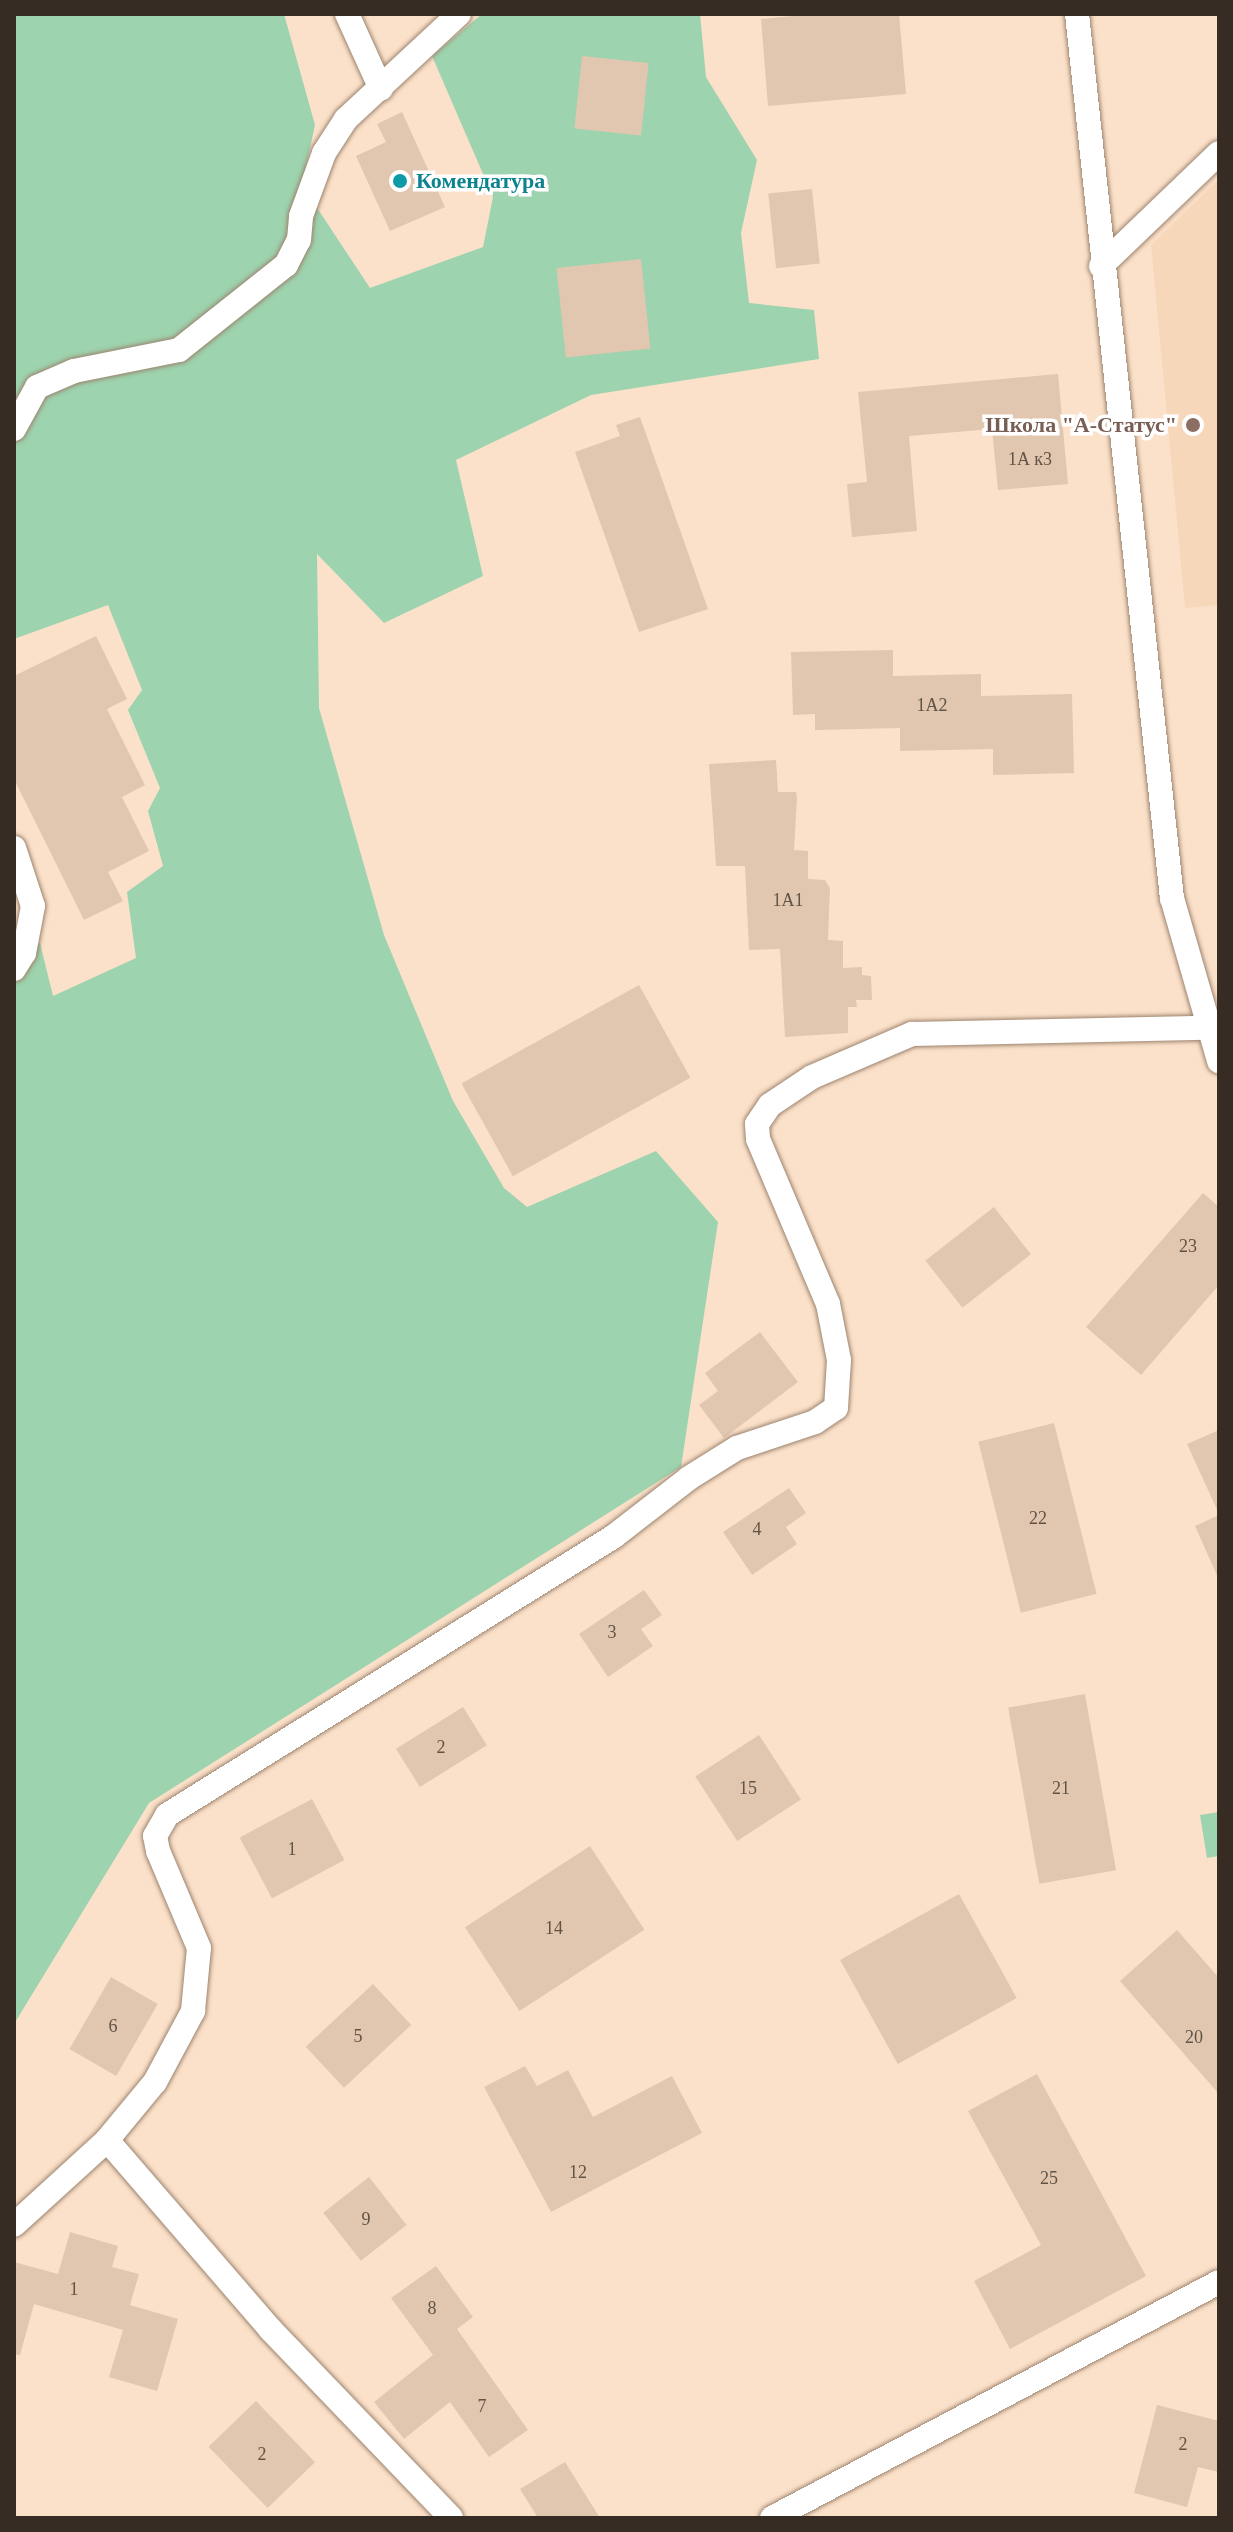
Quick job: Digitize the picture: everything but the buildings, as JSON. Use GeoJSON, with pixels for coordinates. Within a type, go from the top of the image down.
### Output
{"type":"FeatureCollection","features":[{"type":"Feature","properties":{"kind":"street"},"geometry":{"type":"LineString","coordinates":[[347,14],[381,89]]}},
{"type":"Feature","properties":{"kind":"street"},"geometry":{"type":"LineString","coordinates":[[14,429],[37,387],[74,371],[179,350],[286,265],[299,240],[301,216],[324,153],[346,119],[459,14]]}},
{"type":"Feature","properties":{"kind":"street"},"geometry":{"type":"LineString","coordinates":[[1077,14],[1101,266],[1172,898],[1206,1028],[1219,1061]]}},
{"type":"Feature","properties":{"kind":"street"},"geometry":{"type":"LineString","coordinates":[[1101,266],[1219,153]]}},
{"type":"Feature","properties":{"kind":"street"},"geometry":{"type":"LineString","coordinates":[[14,848],[33,906],[24,953],[14,969]]}},
{"type":"Feature","properties":{"kind":"street"},"geometry":{"type":"LineString","coordinates":[[14,2225],[107,2140],[155,2082],[193,2011],[199,1948],[158,1851],[158,1826],[167,1815],[613,1537],[701,1470],[737,1448],[815,1422],[836,1408],[839,1360],[828,1304],[758,1139],[757,1124],[770,1105],[812,1077],[912,1034],[1206,1028]]}},
{"type":"Feature","properties":{"kind":"street"},"geometry":{"type":"LineString","coordinates":[[107,2140],[271,2330],[451,2518]]}},
{"type":"Feature","properties":{"kind":"street"},"geometry":{"type":"LineString","coordinates":[[772,2518],[1219,2282]]}},
{"type":"Feature","properties":{"kind":"shaded area","name":"Школа \"А-Статус\""},"geometry":{"type":"Polygon","coordinates":[[[1219,179],[1219,605],[1185,608],[1151,245],[1219,179]]]}},
{"type":"Feature","properties":{"kind":"green space"},"geometry":{"type":"Polygon","coordinates":[[[14,14],[284,14],[315,125],[302,185],[370,288],[483,247],[493,197],[432,56],[482,14],[700,14],[706,77],[757,160],[741,233],[749,303],[814,310],[819,359],[591,395],[456,460],[483,576],[384,623],[317,554],[319,708],[384,935],[453,1101],[504,1188],[527,1207],[656,1151],[718,1222],[681,1467],[149,1803],[14,2024],[14,948],[40,943],[53,996],[136,958],[127,892],[163,866],[148,811],[160,788],[128,710],[142,690],[108,605],[14,639],[14,14]]]}},
{"type":"Feature","properties":{"kind":"green space"},"geometry":{"type":"Polygon","coordinates":[[[1219,1812],[1219,1856],[1207,1858],[1200,1815],[1219,1812]]]}},
{"type":"Feature","properties":{"kind":"place","name":"Комендатура"},"geometry":{"type":"Point","coordinates":[400,181]}},
{"type":"Feature","properties":{"kind":"place","name":"Школа \"А-Статус\""},"geometry":{"type":"Point","coordinates":[1193,425]}}]}
